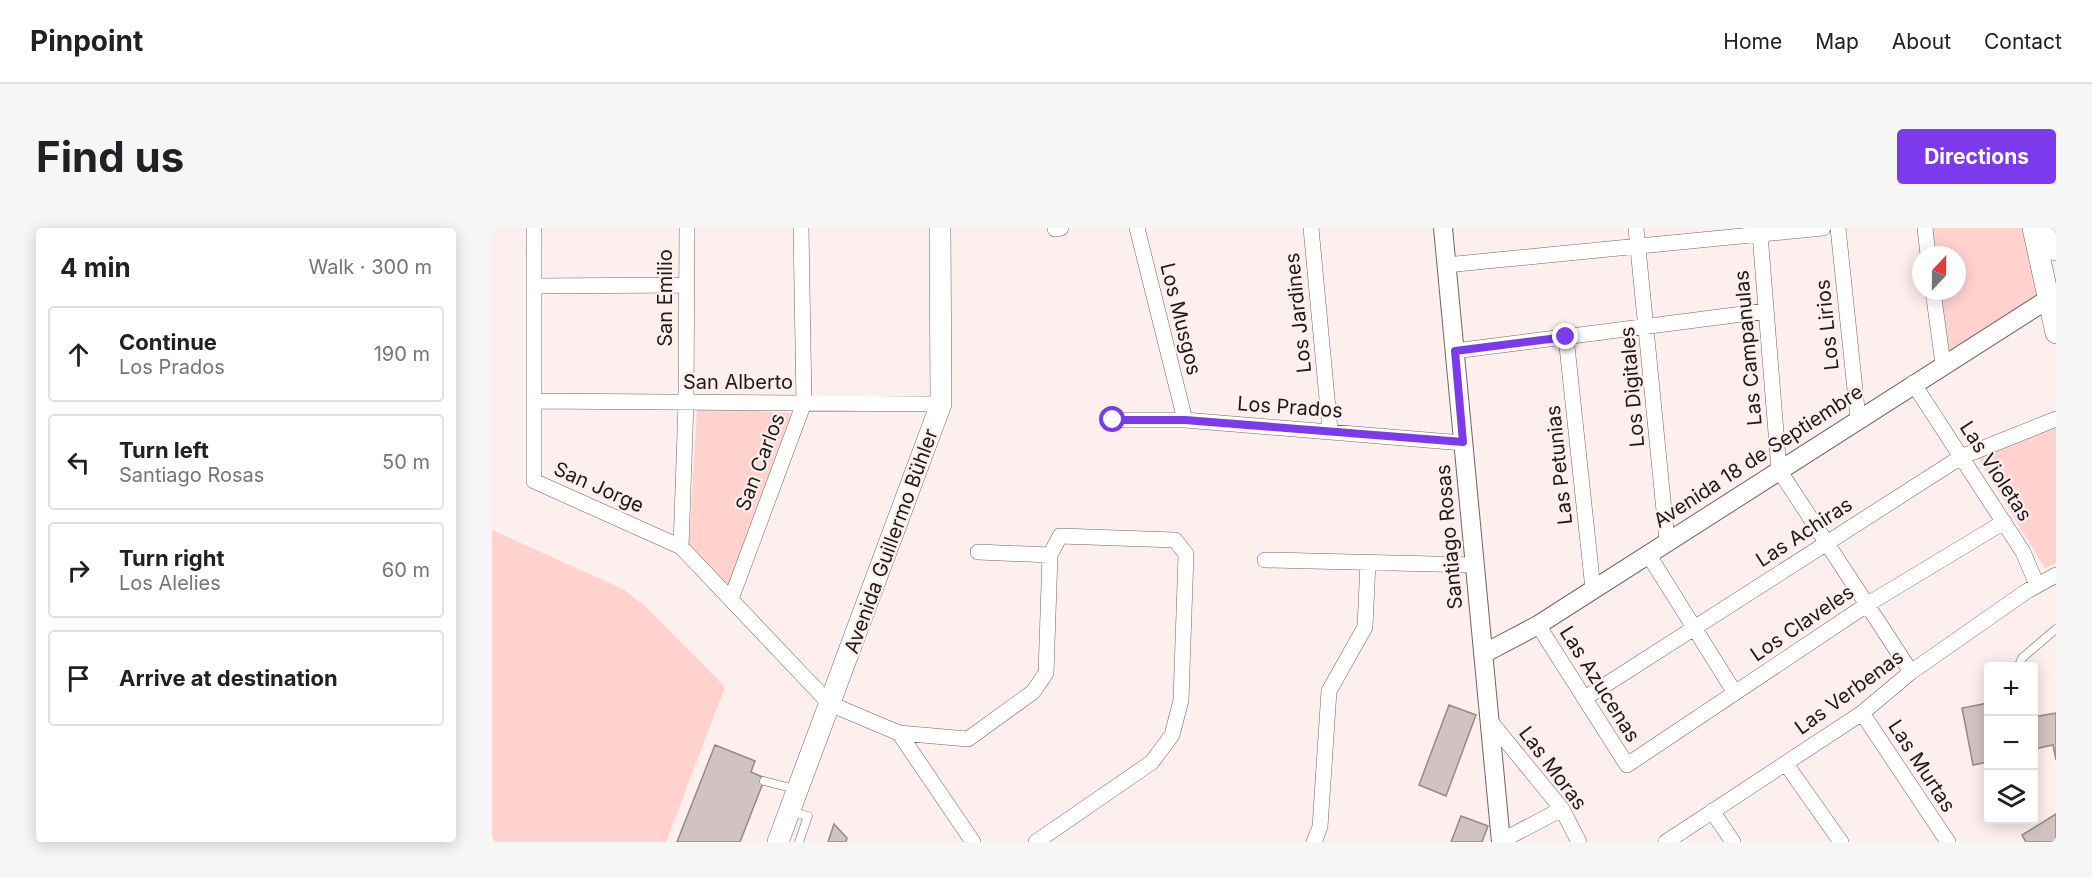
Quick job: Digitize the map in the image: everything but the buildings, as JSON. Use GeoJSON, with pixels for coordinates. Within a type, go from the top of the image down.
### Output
{"type":"FeatureCollection","features":[{"type":"Feature","properties":{"kind":"main road","name":"Avenida Guillermo Bühler"},"geometry":{"type":"LineString","coordinates":[[778,842],[941,404],[940,228]]}},
{"type":"Feature","properties":{"kind":"main road"},"geometry":{"type":"LineString","coordinates":[[2033,228],[2052,295],[2056,333]]}},
{"type":"Feature","properties":{"kind":"main road"},"geometry":{"type":"LineString","coordinates":[[2052,228],[2056,250]]}},
{"type":"Feature","properties":{"kind":"street","name":"San Jorge"},"geometry":{"type":"LineString","coordinates":[[534,228],[534,481],[681,547],[830,704]]}},
{"type":"Feature","properties":{"kind":"street","name":"San Emilio"},"geometry":{"type":"LineString","coordinates":[[681,547],[686,403],[687,228]]}},
{"type":"Feature","properties":{"kind":"street","name":"San Carlos"},"geometry":{"type":"LineString","coordinates":[[731,599],[804,404],[801,228]]}},
{"type":"Feature","properties":{"kind":"street"},"geometry":{"type":"LineString","coordinates":[[1055,229],[1061,228]]}},
{"type":"Feature","properties":{"kind":"street","name":"Los Musgos"},"geometry":{"type":"LineString","coordinates":[[1137,228],[1185,420]]}},
{"type":"Feature","properties":{"kind":"street","name":"Los Jardines"},"geometry":{"type":"LineString","coordinates":[[1311,228],[1330,430]]}},
{"type":"Feature","properties":{"kind":"street","name":"Santiago Rosas"},"geometry":{"type":"LineString","coordinates":[[1443,228],[1501,841]]}},
{"type":"Feature","properties":{"kind":"street","name":"Los Digitales"},"geometry":{"type":"LineString","coordinates":[[1636,228],[1667,541]]}},
{"type":"Feature","properties":{"kind":"street"},"geometry":{"type":"LineString","coordinates":[[1446,265],[1822,228]]}},
{"type":"Feature","properties":{"kind":"street","name":"Los Lirios"},"geometry":{"type":"LineString","coordinates":[[1838,228],[1858,418]]}},
{"type":"Feature","properties":{"kind":"street"},"geometry":{"type":"LineString","coordinates":[[1925,228],[1927,246]]}},
{"type":"Feature","properties":{"kind":"street","name":"Las Campanulas"},"geometry":{"type":"LineString","coordinates":[[1760,234],[1779,470],[1911,672]]}},
{"type":"Feature","properties":{"kind":"street"},"geometry":{"type":"LineString","coordinates":[[534,285],[686,285]]}},
{"type":"Feature","properties":{"kind":"street","name":"Avenida 18 de Septiembre"},"geometry":{"type":"LineString","coordinates":[[1483,654],[1538,625],[2052,295]]}},
{"type":"Feature","properties":{"kind":"street"},"geometry":{"type":"LineString","coordinates":[[1934,300],[1943,364]]}},
{"type":"Feature","properties":{"kind":"street"},"geometry":{"type":"LineString","coordinates":[[1455,351],[1766,311]]}},
{"type":"Feature","properties":{"kind":"street","name":"Las Petunias"},"geometry":{"type":"LineString","coordinates":[[1566,337],[1593,589]]}},
{"type":"Feature","properties":{"kind":"street","name":"Las Violetas"},"geometry":{"type":"LineString","coordinates":[[1913,383],[2023,552],[2037,585]]}},
{"type":"Feature","properties":{"kind":"street","name":"San Alberto"},"geometry":{"type":"LineString","coordinates":[[535,401],[941,404]]}},
{"type":"Feature","properties":{"kind":"street","name":"Las Achiras"},"geometry":{"type":"LineString","coordinates":[[1585,698],[1961,457],[2056,419]]}},
{"type":"Feature","properties":{"kind":"street","name":"Los Prados"},"geometry":{"type":"LineString","coordinates":[[1113,420],[1185,420],[1463,442]]}},
{"type":"Feature","properties":{"kind":"street","name":"Los Claveles"},"geometry":{"type":"LineString","coordinates":[[1627,765],[1868,604],[2004,522]]}},
{"type":"Feature","properties":{"kind":"street"},"geometry":{"type":"LineString","coordinates":[[830,704],[899,733],[968,739],[1039,686],[1049,666],[1050,555],[1060,536],[1175,540],[1186,554],[1181,700],[1173,735],[1152,762],[1036,842]]}},
{"type":"Feature","properties":{"kind":"street"},"geometry":{"type":"LineString","coordinates":[[978,552],[1050,555]]}},
{"type":"Feature","properties":{"kind":"street"},"geometry":{"type":"LineString","coordinates":[[1648,554],[1735,693]]}},
{"type":"Feature","properties":{"kind":"street"},"geometry":{"type":"LineString","coordinates":[[1265,560],[1475,565]]}},
{"type":"Feature","properties":{"kind":"street"},"geometry":{"type":"LineString","coordinates":[[1314,842],[1320,827],[1329,691],[1365,627],[1368,562]]}},
{"type":"Feature","properties":{"kind":"street","name":"Las Verbenas"},"geometry":{"type":"LineString","coordinates":[[1666,842],[1862,712],[1911,672],[2037,585],[2056,575]]}},
{"type":"Feature","properties":{"kind":"street","name":"Las Azucenas"},"geometry":{"type":"LineString","coordinates":[[1538,625],[1627,765]]}},
{"type":"Feature","properties":{"kind":"street","name":"Las Murtas"},"geometry":{"type":"LineString","coordinates":[[1862,712],[1947,842]]}},
{"type":"Feature","properties":{"kind":"street","name":"Las Moras"},"geometry":{"type":"LineString","coordinates":[[1490,721],[1562,809],[1579,842]]}},
{"type":"Feature","properties":{"kind":"street"},"geometry":{"type":"LineString","coordinates":[[899,733],[974,842]]}},
{"type":"Feature","properties":{"kind":"street"},"geometry":{"type":"LineString","coordinates":[[1786,764],[1841,842]]}},
{"type":"Feature","properties":{"kind":"street"},"geometry":{"type":"LineString","coordinates":[[1501,841],[1562,809]]}},
{"type":"Feature","properties":{"kind":"street"},"geometry":{"type":"LineString","coordinates":[[1712,811],[1733,842]]}},
{"type":"Feature","properties":{"kind":"lane"},"geometry":{"type":"LineString","coordinates":[[2020,662],[2056,629]]}},
{"type":"Feature","properties":{"kind":"lane"},"geometry":{"type":"LineString","coordinates":[[764,781],[797,789]]}},
{"type":"Feature","properties":{"kind":"lane"},"geometry":{"type":"LineString","coordinates":[[789,811],[808,816],[799,842]]}},
{"type":"Feature","properties":{"kind":"shaded area"},"geometry":{"type":"Polygon","coordinates":[[[1929,228],[2025,228],[2039,295],[1947,353],[1939,300],[1966,300],[1966,246],[1932,246],[1929,228]]]}},
{"type":"Feature","properties":{"kind":"shaded area"},"geometry":{"type":"Polygon","coordinates":[[[697,408],[791,413],[728,585],[689,546],[697,408]]]}},
{"type":"Feature","properties":{"kind":"shaded area"},"geometry":{"type":"Polygon","coordinates":[[[2056,425],[2056,563],[2045,568],[1978,458],[2056,425]]]}},
{"type":"Feature","properties":{"kind":"shaded area"},"geometry":{"type":"Polygon","coordinates":[[[492,530],[623,589],[644,605],[725,687],[666,842],[492,842],[492,530]]]}},
{"type":"Feature","properties":{"kind":"route"},"geometry":{"type":"LineString","coordinates":[[1113,420],[1185,420],[1463,442],[1455,351],[1566,337]]}}]}
